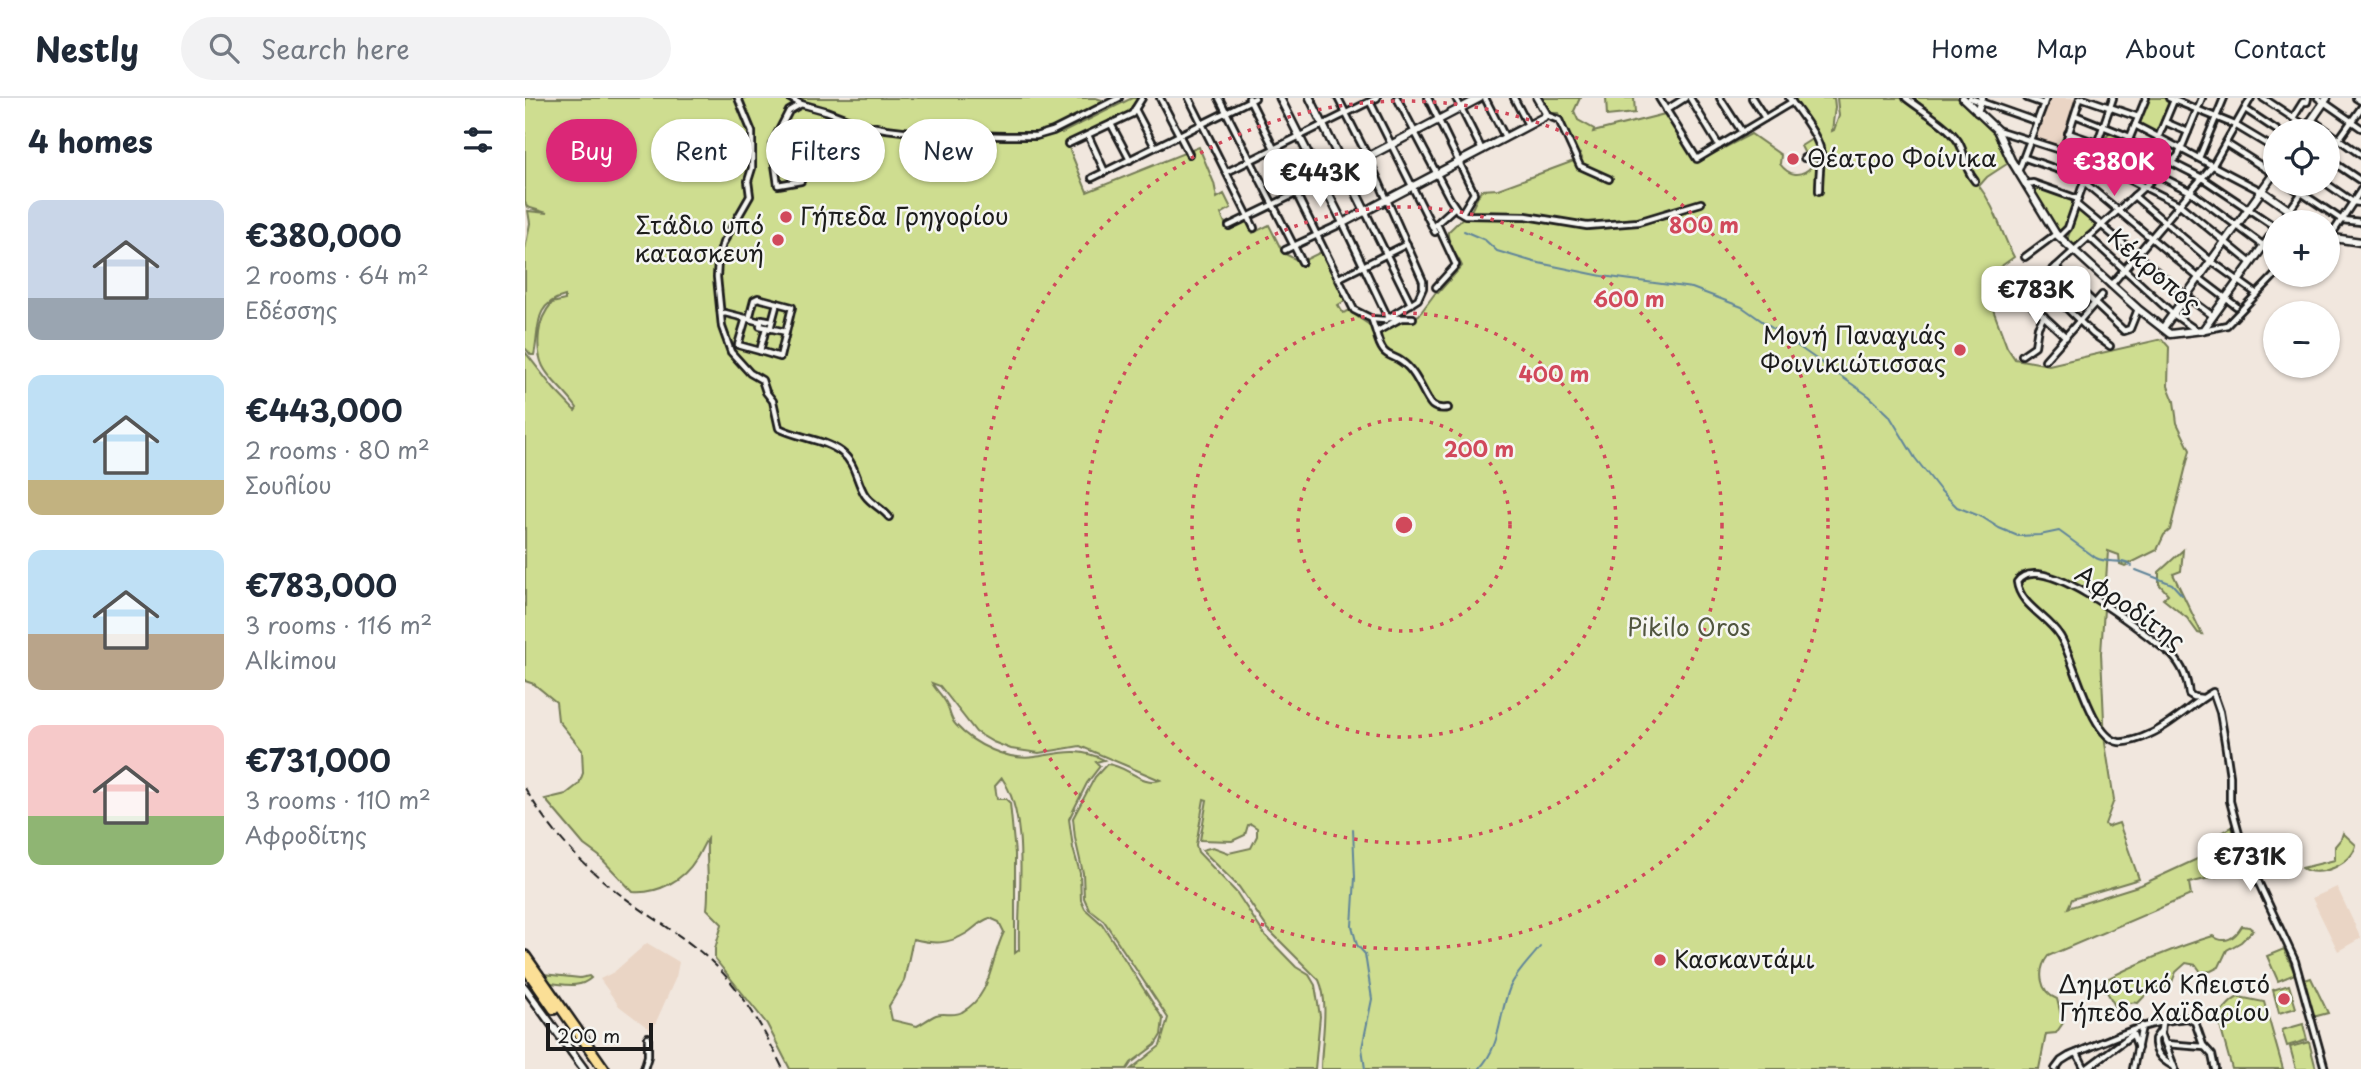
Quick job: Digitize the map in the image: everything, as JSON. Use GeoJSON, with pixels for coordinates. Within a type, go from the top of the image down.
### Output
{"type":"FeatureCollection","features":[{"type":"Feature","properties":{"kind":"highway"},"geometry":{"type":"LineString","coordinates":[[525,956],[604,1069]]}},
{"type":"Feature","properties":{"kind":"highway"},"geometry":{"type":"LineString","coordinates":[[525,967],[597,1069]]}},
{"type":"Feature","properties":{"kind":"street"},"geometry":{"type":"LineString","coordinates":[[738,98],[751,126],[752,168],[748,181],[750,196],[734,221],[720,252],[717,277],[722,327],[731,352],[750,373],[762,380],[773,401],[779,428],[832,446],[841,452],[851,463],[867,498],[883,509],[889,517]]}},
{"type":"Feature","properties":{"kind":"street"},"geometry":{"type":"LineString","coordinates":[[790,98],[860,124],[886,129],[927,134],[1005,136],[1036,136],[1053,131],[1117,99]]}},
{"type":"Feature","properties":{"kind":"street"},"geometry":{"type":"LineString","coordinates":[[1108,98],[1117,99]]}},
{"type":"Feature","properties":{"kind":"street"},"geometry":{"type":"LineString","coordinates":[[1068,144],[1132,114],[1142,98]]}},
{"type":"Feature","properties":{"kind":"street"},"geometry":{"type":"LineString","coordinates":[[1160,98],[1189,154]]}},
{"type":"Feature","properties":{"kind":"street"},"geometry":{"type":"LineString","coordinates":[[1189,98],[1254,228]]}},
{"type":"Feature","properties":{"kind":"street"},"geometry":{"type":"LineString","coordinates":[[1219,98],[1302,262]]}},
{"type":"Feature","properties":{"kind":"street"},"geometry":{"type":"LineString","coordinates":[[1280,98],[1388,318]]}},
{"type":"Feature","properties":{"kind":"street"},"geometry":{"type":"LineString","coordinates":[[1310,98],[1411,304]]}},
{"type":"Feature","properties":{"kind":"street"},"geometry":{"type":"LineString","coordinates":[[1092,178],[1251,99],[1354,310],[1382,321],[1418,299],[1423,289],[1421,275],[1368,157],[1338,98]]}},
{"type":"Feature","properties":{"kind":"street"},"geometry":{"type":"LineString","coordinates":[[1227,172],[1377,98]]}},
{"type":"Feature","properties":{"kind":"street"},"geometry":{"type":"LineString","coordinates":[[1397,98],[1436,175],[1455,208],[1462,214],[1543,218],[1587,226],[1638,222],[1701,204]]}},
{"type":"Feature","properties":{"kind":"street"},"geometry":{"type":"LineString","coordinates":[[1427,98],[1474,195],[1462,214]]}},
{"type":"Feature","properties":{"kind":"street"},"geometry":{"type":"LineString","coordinates":[[1456,98],[1482,150]]}},
{"type":"Feature","properties":{"kind":"street"},"geometry":{"type":"LineString","coordinates":[[1229,226],[1483,98],[1506,138]]}},
{"type":"Feature","properties":{"kind":"street"},"geometry":{"type":"LineString","coordinates":[[1514,98],[1528,126]]}},
{"type":"Feature","properties":{"kind":"street"},"geometry":{"type":"LineString","coordinates":[[1537,98],[1546,115],[1559,120],[1580,166],[1609,179]]}},
{"type":"Feature","properties":{"kind":"street"},"geometry":{"type":"LineString","coordinates":[[1658,98],[1697,159],[1791,100],[1818,142],[1822,156],[1819,163],[1819,191]]}},
{"type":"Feature","properties":{"kind":"street"},"geometry":{"type":"LineString","coordinates":[[1666,110],[1688,98],[1719,146]]}},
{"type":"Feature","properties":{"kind":"street"},"geometry":{"type":"LineString","coordinates":[[1720,98],[1742,132]]}},
{"type":"Feature","properties":{"kind":"street"},"geometry":{"type":"LineString","coordinates":[[1752,98],[1765,118]]}},
{"type":"Feature","properties":{"kind":"street"},"geometry":{"type":"LineString","coordinates":[[1906,98],[1952,133],[1962,148],[1966,169],[1975,181]]}},
{"type":"Feature","properties":{"kind":"street"},"geometry":{"type":"LineString","coordinates":[[1963,98],[1997,130],[2018,172],[2057,236],[2163,328],[2173,334],[2227,325],[2264,287]]}},
{"type":"Feature","properties":{"kind":"street"},"geometry":{"type":"LineString","coordinates":[[1970,98],[2038,122]]}},
{"type":"Feature","properties":{"kind":"street"},"geometry":{"type":"LineString","coordinates":[[2018,172],[2045,101],[2027,98]]}},
{"type":"Feature","properties":{"kind":"street"},"geometry":{"type":"LineString","coordinates":[[2063,151],[2082,98],[2138,117]]}},
{"type":"Feature","properties":{"kind":"street"},"geometry":{"type":"LineString","coordinates":[[2025,257],[2066,231],[2113,98]]}},
{"type":"Feature","properties":{"kind":"street"},"geometry":{"type":"LineString","coordinates":[[2122,157],[2146,98]]}},
{"type":"Feature","properties":{"kind":"street"},"geometry":{"type":"LineString","coordinates":[[2066,337],[2023,297],[2171,163],[2182,149],[2202,98]]}},
{"type":"Feature","properties":{"kind":"street"},"geometry":{"type":"LineString","coordinates":[[2199,158],[2224,98]]}},
{"type":"Feature","properties":{"kind":"street"},"geometry":{"type":"LineString","coordinates":[[2111,285],[2213,165],[2251,98]]}},
{"type":"Feature","properties":{"kind":"street"},"geometry":{"type":"LineString","coordinates":[[2263,98],[2293,118],[2308,98]]}},
{"type":"Feature","properties":{"kind":"street"},"geometry":{"type":"LineString","coordinates":[[2298,98],[2303,102]]}},
{"type":"Feature","properties":{"kind":"street"},"geometry":{"type":"LineString","coordinates":[[2356,98],[2361,102]]}},
{"type":"Feature","properties":{"kind":"street"},"geometry":{"type":"LineString","coordinates":[[2158,138],[2171,99],[2235,125],[2263,142]]}},
{"type":"Feature","properties":{"kind":"street"},"geometry":{"type":"LineString","coordinates":[[2313,119],[2323,99],[2361,128]]}},
{"type":"Feature","properties":{"kind":"street"},"geometry":{"type":"LineString","coordinates":[[1977,112],[1981,100]]}},
{"type":"Feature","properties":{"kind":"street"},"geometry":{"type":"LineString","coordinates":[[1370,102],[1412,187],[1456,265],[1436,287]]}},
{"type":"Feature","properties":{"kind":"street"},"geometry":{"type":"LineString","coordinates":[[785,119],[789,111],[801,104]]}},
{"type":"Feature","properties":{"kind":"street"},"geometry":{"type":"LineString","coordinates":[[2340,138],[2361,108]]}},
{"type":"Feature","properties":{"kind":"street"},"geometry":{"type":"LineString","coordinates":[[2245,109],[2263,121]]}},
{"type":"Feature","properties":{"kind":"street"},"geometry":{"type":"LineString","coordinates":[[1135,110],[1155,148]]}},
{"type":"Feature","properties":{"kind":"street"},"geometry":{"type":"LineString","coordinates":[[1285,250],[1366,213],[1546,115]]}},
{"type":"Feature","properties":{"kind":"street"},"geometry":{"type":"LineString","coordinates":[[2075,115],[2103,125],[2202,178],[2263,220]]}},
{"type":"Feature","properties":{"kind":"street"},"geometry":{"type":"LineString","coordinates":[[2165,122],[2188,132]]}},
{"type":"Feature","properties":{"kind":"street"},"geometry":{"type":"LineString","coordinates":[[1111,124],[1130,160]]}},
{"type":"Feature","properties":{"kind":"street"},"geometry":{"type":"LineString","coordinates":[[2135,125],[2262,191],[2288,210]]}},
{"type":"Feature","properties":{"kind":"street"},"geometry":{"type":"LineString","coordinates":[[1997,130],[2091,160],[2180,205],[2251,263]]}},
{"type":"Feature","properties":{"kind":"street"},"geometry":{"type":"LineString","coordinates":[[2068,133],[2097,144],[2191,192],[2263,245]]}},
{"type":"Feature","properties":{"kind":"street"},"geometry":{"type":"LineString","coordinates":[[1088,135],[1105,172]]}},
{"type":"Feature","properties":{"kind":"street"},"geometry":{"type":"LineString","coordinates":[[2340,140],[2361,155]]}},
{"type":"Feature","properties":{"kind":"street"},"geometry":{"type":"LineString","coordinates":[[2227,144],[2263,166]]}},
{"type":"Feature","properties":{"kind":"street"},"geometry":{"type":"LineString","coordinates":[[1804,158],[1816,156],[1820,150]]}},
{"type":"Feature","properties":{"kind":"street"},"geometry":{"type":"LineString","coordinates":[[1816,156],[1819,163]]}},
{"type":"Feature","properties":{"kind":"street"},"geometry":{"type":"LineString","coordinates":[[2025,158],[2085,181],[2151,239],[2236,306]]}},
{"type":"Feature","properties":{"kind":"street"},"geometry":{"type":"LineString","coordinates":[[2340,166],[2361,181]]}},
{"type":"Feature","properties":{"kind":"street"},"geometry":{"type":"LineString","coordinates":[[778,182],[778,185],[795,182]]}},
{"type":"Feature","properties":{"kind":"street"},"geometry":{"type":"LineString","coordinates":[[2025,184],[2033,183],[2077,202],[2136,255],[2213,316]]}},
{"type":"Feature","properties":{"kind":"street"},"geometry":{"type":"LineString","coordinates":[[2341,220],[2361,190]]}},
{"type":"Feature","properties":{"kind":"street"},"geometry":{"type":"LineString","coordinates":[[2163,328],[2262,191]]}},
{"type":"Feature","properties":{"kind":"street"},"geometry":{"type":"LineString","coordinates":[[2340,193],[2353,202],[2361,203]]}},
{"type":"Feature","properties":{"kind":"street"},"geometry":{"type":"LineString","coordinates":[[2306,196],[2341,220],[2361,222]]}},
{"type":"Feature","properties":{"kind":"street"},"geometry":{"type":"LineString","coordinates":[[2134,197],[2211,261],[2257,294]]}},
{"type":"Feature","properties":{"kind":"street"},"geometry":{"type":"LineString","coordinates":[[1435,228],[1455,208]]}},
{"type":"Feature","properties":{"kind":"street","name":"Κέκροπος"},"geometry":{"type":"LineString","coordinates":[[2089,237],[2173,314],[2200,330]]}},
{"type":"Feature","properties":{"kind":"street"},"geometry":{"type":"LineString","coordinates":[[2340,239],[2361,242]]}},
{"type":"Feature","properties":{"kind":"street"},"geometry":{"type":"LineString","coordinates":[[1339,278],[1407,244]]}},
{"type":"Feature","properties":{"kind":"street"},"geometry":{"type":"LineString","coordinates":[[2200,330],[2263,247]]}},
{"type":"Feature","properties":{"kind":"street"},"geometry":{"type":"LineString","coordinates":[[2056,267],[2125,331],[2130,329],[2139,309]]}},
{"type":"Feature","properties":{"kind":"street"},"geometry":{"type":"LineString","coordinates":[[2040,282],[2111,346]]}},
{"type":"Feature","properties":{"kind":"street"},"geometry":{"type":"LineString","coordinates":[[2045,360],[2102,295]]}},
{"type":"Feature","properties":{"kind":"street"},"geometry":{"type":"LineString","coordinates":[[758,298],[777,303],[792,307],[780,357],[738,345],[754,300],[758,298]]}},
{"type":"Feature","properties":{"kind":"street"},"geometry":{"type":"LineString","coordinates":[[760,351],[777,303]]}},
{"type":"Feature","properties":{"kind":"street"},"geometry":{"type":"LineString","coordinates":[[721,314],[761,322],[762,319],[772,321]]}},
{"type":"Feature","properties":{"kind":"street"},"geometry":{"type":"LineString","coordinates":[[2022,355],[2035,345],[2038,327],[2044,316]]}},
{"type":"Feature","properties":{"kind":"street"},"geometry":{"type":"LineString","coordinates":[[1377,332],[1401,317]]}},
{"type":"Feature","properties":{"kind":"street"},"geometry":{"type":"LineString","coordinates":[[1388,318],[1413,318]]}},
{"type":"Feature","properties":{"kind":"street"},"geometry":{"type":"LineString","coordinates":[[1372,319],[1382,350],[1406,364],[1419,380],[1432,404],[1441,409],[1448,408]]}},
{"type":"Feature","properties":{"kind":"street"},"geometry":{"type":"LineString","coordinates":[[761,322],[760,326],[786,332]]}},
{"type":"Feature","properties":{"kind":"street","name":"Αφροδίτης"},"geometry":{"type":"LineString","coordinates":[[2202,698],[2189,694],[2181,664],[2172,655],[2067,582],[2045,574],[2029,573],[2020,577],[2017,582],[2018,590],[2060,635],[2092,713],[2110,739],[2127,742],[2150,735],[2213,692],[2217,701],[2230,776],[2229,801],[2239,835],[2254,874],[2276,915],[2295,961],[2325,1069]]}},
{"type":"Feature","properties":{"kind":"street"},"geometry":{"type":"LineString","coordinates":[[525,988],[584,1069]]}},
{"type":"Feature","properties":{"kind":"street"},"geometry":{"type":"LineString","coordinates":[[2055,1069],[2061,1061],[2077,1053],[2142,1026],[2185,1018],[2193,1019],[2205,1047],[2212,1055],[2215,1069]]}},
{"type":"Feature","properties":{"kind":"street"},"geometry":{"type":"LineString","coordinates":[[2162,1021],[2161,1030],[2174,1068]]}},
{"type":"Feature","properties":{"kind":"street"},"geometry":{"type":"LineString","coordinates":[[2133,1069],[2142,1026]]}},
{"type":"Feature","properties":{"kind":"street"},"geometry":{"type":"LineString","coordinates":[[2161,1030],[2155,1038],[2156,1049],[2160,1058],[2174,1068]]}},
{"type":"Feature","properties":{"kind":"street"},"geometry":{"type":"LineString","coordinates":[[2077,1053],[2086,1069],[2133,1034],[2138,1048]]}},
{"type":"Feature","properties":{"kind":"street"},"geometry":{"type":"LineString","coordinates":[[644,1069],[648,1037]]}},
{"type":"Feature","properties":{"kind":"street"},"geometry":{"type":"LineString","coordinates":[[2166,1044],[2205,1047]]}},
{"type":"Feature","properties":{"kind":"street"},"geometry":{"type":"LineString","coordinates":[[2156,1049],[2169,1051]]}},
{"type":"Feature","properties":{"kind":"street"},"geometry":{"type":"LineString","coordinates":[[646,1062],[650,1069]]}},
{"type":"Feature","properties":{"kind":"shaded area"},"geometry":{"type":"Polygon","coordinates":[[[2049,98],[2077,98],[2063,141],[2061,140],[2058,146],[2035,139],[2049,98]]]}},
{"type":"Feature","properties":{"kind":"shaded area"},"geometry":{"type":"Polygon","coordinates":[[[2072,136],[2094,144],[2089,158],[2065,149],[2072,136]]]}},
{"type":"Feature","properties":{"kind":"shaded area"},"geometry":{"type":"Polygon","coordinates":[[[2337,887],[2361,938],[2338,951],[2312,898],[2337,887]]]}},
{"type":"Feature","properties":{"kind":"shaded area"},"geometry":{"type":"Polygon","coordinates":[[[647,943],[679,962],[676,977],[652,1031],[619,1006],[600,979],[614,972],[647,943]]]}},
{"type":"Feature","properties":{"kind":"green space","name":"Pikilo Oros"},"geometry":{"type":"Polygon","coordinates":[[[525,98],[1096,98],[1108,102],[1059,128],[1062,133],[1132,98],[1139,98],[1131,113],[1067,143],[1087,192],[1199,147],[1214,183],[1217,198],[1224,194],[1231,208],[1221,214],[1227,228],[1246,219],[1253,233],[1269,225],[1283,253],[1301,262],[1321,252],[1346,300],[1338,305],[1343,313],[1351,310],[1378,333],[1419,315],[1436,292],[1438,293],[1462,266],[1451,246],[1448,232],[1472,209],[1481,190],[1498,189],[1582,158],[1580,154],[1578,156],[1558,113],[1550,113],[1542,98],[1580,98],[1574,111],[1578,120],[1594,129],[1593,132],[1665,114],[1697,162],[1751,134],[1781,155],[1780,164],[1787,171],[1799,174],[1812,166],[1812,156],[1806,156],[1801,146],[1812,139],[1821,140],[1793,98],[1834,98],[1832,131],[1839,116],[1837,98],[1961,98],[1992,128],[2010,162],[1987,177],[1979,186],[1990,203],[2014,257],[1982,280],[2007,347],[2015,359],[2049,365],[2162,339],[2169,347],[2168,386],[2174,401],[2177,423],[2190,450],[2170,530],[2164,535],[2157,550],[2125,566],[2120,564],[2119,555],[2108,551],[2101,653],[2105,743],[2114,800],[2105,824],[2107,827],[2119,823],[2139,879],[2072,899],[2068,908],[2141,885],[2208,854],[2203,844],[2232,827],[2245,865],[2218,876],[2189,883],[2191,895],[2048,956],[2041,974],[2043,986],[2057,999],[2063,1023],[2056,1033],[2046,1034],[2039,1069],[1321,1069],[1324,1000],[1319,980],[1268,929],[1239,887],[1202,850],[1213,847],[1229,853],[1251,848],[1257,836],[1257,828],[1248,825],[1245,835],[1232,841],[1200,840],[1207,800],[1204,799],[1196,845],[1198,852],[1237,893],[1264,934],[1296,967],[1309,975],[1315,985],[1320,1016],[1315,1069],[1131,1069],[1160,1046],[1168,1018],[1104,921],[1089,909],[1084,898],[1083,873],[1073,818],[1095,777],[1107,764],[1140,778],[1160,780],[1080,746],[1039,753],[1011,749],[993,742],[976,732],[940,686],[932,683],[947,704],[956,725],[972,739],[992,750],[1025,758],[1078,752],[1104,760],[1096,762],[1100,766],[1087,783],[1069,819],[1080,873],[1081,900],[1085,909],[1102,924],[1163,1019],[1161,1035],[1155,1045],[1127,1069],[790,1069],[767,1024],[715,959],[722,924],[707,909],[707,839],[691,867],[677,880],[651,891],[633,892],[599,856],[584,845],[545,799],[566,794],[579,784],[583,773],[582,750],[558,720],[556,702],[534,684],[525,681],[525,352],[554,389],[575,411],[577,408],[544,368],[538,347],[545,313],[552,303],[565,300],[565,296],[554,300],[542,312],[534,355],[525,348],[525,250],[530,223],[528,211],[547,213],[527,207],[525,98]],[[1002,778],[995,786],[997,799],[1006,799],[1010,803],[1015,854],[1015,953],[1019,950],[1021,861],[1017,816],[1002,778]],[[990,918],[960,937],[947,941],[913,939],[904,981],[889,1006],[892,1020],[917,1026],[936,1015],[959,1013],[972,1005],[985,986],[1004,932],[999,922],[990,918]]]}},
{"type":"Feature","properties":{"kind":"green space"},"geometry":{"type":"Polygon","coordinates":[[[1606,98],[1634,98],[1635,113],[1607,116],[1606,98]]]}},
{"type":"Feature","properties":{"kind":"green space"},"geometry":{"type":"Polygon","coordinates":[[[2148,98],[2171,101],[2157,135],[2138,125],[2148,98]]]}},
{"type":"Feature","properties":{"kind":"green space"},"geometry":{"type":"Polygon","coordinates":[[[2109,132],[2127,139],[2121,155],[2100,144],[2103,135],[2107,137],[2109,132]]]}},
{"type":"Feature","properties":{"kind":"green space"},"geometry":{"type":"Polygon","coordinates":[[[2036,187],[2075,200],[2065,228],[2057,231],[2033,190],[2036,187]]]}},
{"type":"Feature","properties":{"kind":"green space"},"geometry":{"type":"Polygon","coordinates":[[[2078,209],[2098,225],[2075,247],[2067,240],[2078,209]]]}},
{"type":"Feature","properties":{"kind":"green space"},"geometry":{"type":"Polygon","coordinates":[[[2183,550],[2181,571],[2173,574],[2202,634],[2163,599],[2168,594],[2159,584],[2159,572],[2183,550]]]}},
{"type":"Feature","properties":{"kind":"green space"},"geometry":{"type":"Polygon","coordinates":[[[2343,833],[2356,845],[2342,864],[2317,872],[2302,868],[2335,860],[2335,846],[2343,833]]]}},
{"type":"Feature","properties":{"kind":"green space"},"geometry":{"type":"Polygon","coordinates":[[[2242,926],[2253,930],[2241,942],[2227,950],[2219,967],[2201,972],[2196,965],[2186,963],[2176,972],[2170,987],[2152,988],[2138,1003],[2129,1003],[2122,1009],[2115,1006],[2107,992],[2098,986],[2127,969],[2184,946],[2213,936],[2222,940],[2229,939],[2242,926]]]}},
{"type":"Feature","properties":{"kind":"green space"},"geometry":{"type":"Polygon","coordinates":[[[2284,949],[2295,974],[2278,981],[2267,956],[2284,949]]]}},
{"type":"Feature","properties":{"kind":"green space"},"geometry":{"type":"Polygon","coordinates":[[[543,974],[591,978],[581,984],[566,985],[549,983],[543,974]]]}},
{"type":"Feature","properties":{"kind":"green space"},"geometry":{"type":"Polygon","coordinates":[[[2311,978],[2328,1013],[2313,1017],[2302,981],[2311,978]]]}},
{"type":"Feature","properties":{"kind":"green space","name":"Δημοτικό Κλειστό Γήπεδο Χαϊδαρίου"},"geometry":{"type":"Polygon","coordinates":[[[2289,985],[2296,1008],[2279,1013],[2273,990],[2289,985]]]}},
{"type":"Feature","properties":{"kind":"green space"},"geometry":{"type":"Polygon","coordinates":[[[2239,997],[2264,1002],[2283,1069],[2232,1069],[2217,1015],[2239,997]]]}},
{"type":"Feature","properties":{"kind":"green space"},"geometry":{"type":"Polygon","coordinates":[[[2303,1024],[2307,1040],[2287,1046],[2282,1030],[2303,1024]]]}},
{"type":"Feature","properties":{"kind":"green space"},"geometry":{"type":"Polygon","coordinates":[[[2309,1042],[2316,1069],[2296,1069],[2290,1047],[2309,1042]]]}},
{"type":"Feature","properties":{"kind":"waterway"},"geometry":{"type":"LineString","coordinates":[[1464,231],[1485,240],[1497,251],[1534,262],[1602,276],[1692,288],[1742,307],[1869,396],[1889,415],[1915,458],[1957,507],[2018,536],[2059,531],[2096,558],[2132,566]]}},
{"type":"Feature","properties":{"kind":"waterway"},"geometry":{"type":"LineString","coordinates":[[2136,570],[2172,584],[2182,595]]}},
{"type":"Feature","properties":{"kind":"waterway"},"geometry":{"type":"LineString","coordinates":[[1353,829],[1355,878],[1352,926],[1357,945],[1365,954],[1372,999],[1362,1048],[1365,1069]]}},
{"type":"Feature","properties":{"kind":"waterway"},"geometry":{"type":"LineString","coordinates":[[1479,1069],[1496,1040],[1510,987],[1540,947]]}},
{"type":"Feature","properties":{"kind":"railway"},"geometry":{"type":"LineString","coordinates":[[525,788],[555,832],[590,869],[712,962],[734,986],[752,1012],[783,1069]]}},
{"type":"Feature","properties":{"kind":"place","name":"Θέατρο Φοίνικα"},"geometry":{"type":"Point","coordinates":[1793,159]}},
{"type":"Feature","properties":{"kind":"place","name":"Γήπεδα Γρηγορίου"},"geometry":{"type":"Point","coordinates":[786,217]}},
{"type":"Feature","properties":{"kind":"place","name":"Στάδιο υπό κατασκευή"},"geometry":{"type":"Point","coordinates":[778,240]}},
{"type":"Feature","properties":{"kind":"place","name":"Μονή Παναγιάς Φοινικιώτισσας"},"geometry":{"type":"Point","coordinates":[1960,350]}},
{"type":"Feature","properties":{"kind":"place","name":"Κασκαντάμι"},"geometry":{"type":"Point","coordinates":[1660,960]}},
{"type":"Feature","properties":{"kind":"place","name":"Δημοτικό Κλειστό Γήπεδο Χαϊδαρίου"},"geometry":{"type":"Point","coordinates":[2284,999]}}]}
